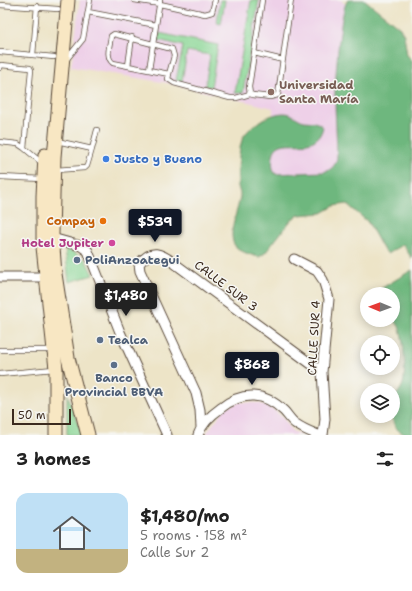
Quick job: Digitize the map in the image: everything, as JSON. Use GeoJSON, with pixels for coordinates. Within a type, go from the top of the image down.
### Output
{"type":"FeatureCollection","features":[{"type":"Feature","properties":{"kind":"main road"},"geometry":{"type":"LineString","coordinates":[[56,435],[56,369],[43,247],[43,179],[49,168],[55,141],[61,3]]}},
{"type":"Feature","properties":{"kind":"main road"},"geometry":{"type":"LineString","coordinates":[[58,61],[49,168],[52,238],[55,274],[68,358],[88,435]]}},
{"type":"Feature","properties":{"kind":"street"},"geometry":{"type":"LineString","coordinates":[[52,238],[81,246],[88,251],[120,332],[167,435]]}},
{"type":"Feature","properties":{"kind":"street","name":"CALLE SUR 3"},"geometry":{"type":"LineString","coordinates":[[199,431],[200,410],[196,393],[140,271],[139,264],[144,258],[152,254],[161,254],[174,262],[322,372]]}},
{"type":"Feature","properties":{"kind":"street","name":"CALLE SUR 4"},"geometry":{"type":"LineString","coordinates":[[294,259],[317,271],[327,290],[329,299],[322,372],[325,419],[323,435]]}},
{"type":"Feature","properties":{"kind":"street"},"geometry":{"type":"LineString","coordinates":[[0,277],[45,277]]}},
{"type":"Feature","properties":{"kind":"street"},"geometry":{"type":"LineString","coordinates":[[199,431],[211,415],[227,403],[242,396],[261,396],[276,403],[295,424],[318,435]]}},
{"type":"Feature","properties":{"kind":"lane"},"geometry":{"type":"LineString","coordinates":[[0,52],[33,55],[58,61],[83,39],[90,0]]}},
{"type":"Feature","properties":{"kind":"lane"},"geometry":{"type":"LineString","coordinates":[[134,0],[160,2],[205,14],[212,12],[214,0]]}},
{"type":"Feature","properties":{"kind":"lane"},"geometry":{"type":"LineString","coordinates":[[250,94],[249,87],[262,0]]}},
{"type":"Feature","properties":{"kind":"lane"},"geometry":{"type":"LineString","coordinates":[[169,74],[113,63],[108,57],[111,36],[118,34],[132,37],[153,43],[174,52],[168,79],[174,83],[230,98],[250,94],[270,97],[278,95],[291,0]]}},
{"type":"Feature","properties":{"kind":"lane"},"geometry":{"type":"LineString","coordinates":[[149,70],[160,2]]}},
{"type":"Feature","properties":{"kind":"lane"},"geometry":{"type":"LineString","coordinates":[[0,5],[37,6],[61,3]]}},
{"type":"Feature","properties":{"kind":"lane"},"geometry":{"type":"LineString","coordinates":[[33,55],[37,6]]}},
{"type":"Feature","properties":{"kind":"lane"},"geometry":{"type":"LineString","coordinates":[[88,12],[156,25]]}},
{"type":"Feature","properties":{"kind":"lane"},"geometry":{"type":"LineString","coordinates":[[128,66],[132,37]]}},
{"type":"Feature","properties":{"kind":"lane"},"geometry":{"type":"LineString","coordinates":[[254,53],[283,60]]}},
{"type":"Feature","properties":{"kind":"lane"},"geometry":{"type":"LineString","coordinates":[[0,68],[1,65],[30,68],[31,70],[24,148]]}},
{"type":"Feature","properties":{"kind":"lane"},"geometry":{"type":"LineString","coordinates":[[0,142],[18,144],[49,168],[84,168],[87,166],[97,130]]}},
{"type":"Feature","properties":{"kind":"lane"},"geometry":{"type":"LineString","coordinates":[[55,141],[92,149]]}},
{"type":"Feature","properties":{"kind":"lane"},"geometry":{"type":"LineString","coordinates":[[0,177],[43,179]]}},
{"type":"Feature","properties":{"kind":"lane"},"geometry":{"type":"LineString","coordinates":[[0,350],[54,350]]}},
{"type":"Feature","properties":{"kind":"lane"},"geometry":{"type":"LineString","coordinates":[[0,374],[56,369]]}},
{"type":"Feature","properties":{"kind":"shaded area","name":"Universidad Santa María"},"geometry":{"type":"Polygon","coordinates":[[[80,0],[341,0],[347,6],[343,180],[271,175],[273,108],[168,83],[71,67],[80,0]]]}},
{"type":"Feature","properties":{"kind":"shaded area"},"geometry":{"type":"Polygon","coordinates":[[[240,402],[259,403],[274,410],[284,419],[292,431],[301,435],[205,435],[225,408],[240,402]]]}},
{"type":"Feature","properties":{"kind":"green space"},"geometry":{"type":"Polygon","coordinates":[[[220,0],[225,0],[221,24],[217,23],[220,0]]]}},
{"type":"Feature","properties":{"kind":"green space"},"geometry":{"type":"Polygon","coordinates":[[[251,0],[259,0],[243,93],[235,93],[251,0]]]}},
{"type":"Feature","properties":{"kind":"green space"},"geometry":{"type":"Polygon","coordinates":[[[348,0],[365,0],[400,28],[404,35],[407,55],[412,60],[412,259],[403,244],[388,254],[383,249],[368,222],[347,204],[334,206],[322,213],[299,215],[292,219],[265,253],[259,257],[248,254],[237,248],[233,242],[232,231],[240,197],[238,185],[238,162],[240,150],[242,140],[250,129],[255,124],[270,116],[284,113],[290,114],[302,120],[316,123],[323,127],[319,136],[313,141],[281,145],[276,149],[272,163],[275,174],[323,172],[333,167],[337,158],[335,96],[337,61],[340,30],[345,6],[348,0]]]}},
{"type":"Feature","properties":{"kind":"green space"},"geometry":{"type":"Polygon","coordinates":[[[159,33],[218,45],[211,87],[205,86],[210,55],[187,51],[182,81],[176,80],[183,46],[158,40],[159,33]]]}},
{"type":"Feature","properties":{"kind":"green space"},"geometry":{"type":"Polygon","coordinates":[[[65,248],[85,259],[93,275],[69,282],[65,248]]]}},
{"type":"Feature","properties":{"kind":"green space"},"geometry":{"type":"Polygon","coordinates":[[[412,270],[412,435],[405,434],[400,431],[394,423],[400,423],[400,389],[403,384],[404,372],[403,341],[399,327],[400,287],[384,287],[412,270]]]}},
{"type":"Feature","properties":{"kind":"green space"},"geometry":{"type":"Polygon","coordinates":[[[67,393],[82,435],[67,435],[67,393]]]}},
{"type":"Feature","properties":{"kind":"place","name":"Universidad Santa María"},"geometry":{"type":"Point","coordinates":[271,92]}},
{"type":"Feature","properties":{"kind":"place","name":"Justo y Bueno"},"geometry":{"type":"Point","coordinates":[106,159]}},
{"type":"Feature","properties":{"kind":"place","name":"Compay"},"geometry":{"type":"Point","coordinates":[103,221]}},
{"type":"Feature","properties":{"kind":"place","name":"Hotel Jupiter"},"geometry":{"type":"Point","coordinates":[112,243]}},
{"type":"Feature","properties":{"kind":"place","name":"PoliAnzoategui"},"geometry":{"type":"Point","coordinates":[77,260]}},
{"type":"Feature","properties":{"kind":"place","name":"Tealca"},"geometry":{"type":"Point","coordinates":[100,340]}},
{"type":"Feature","properties":{"kind":"place","name":"Banco Provincial BBVA"},"geometry":{"type":"Point","coordinates":[114,365]}}]}
